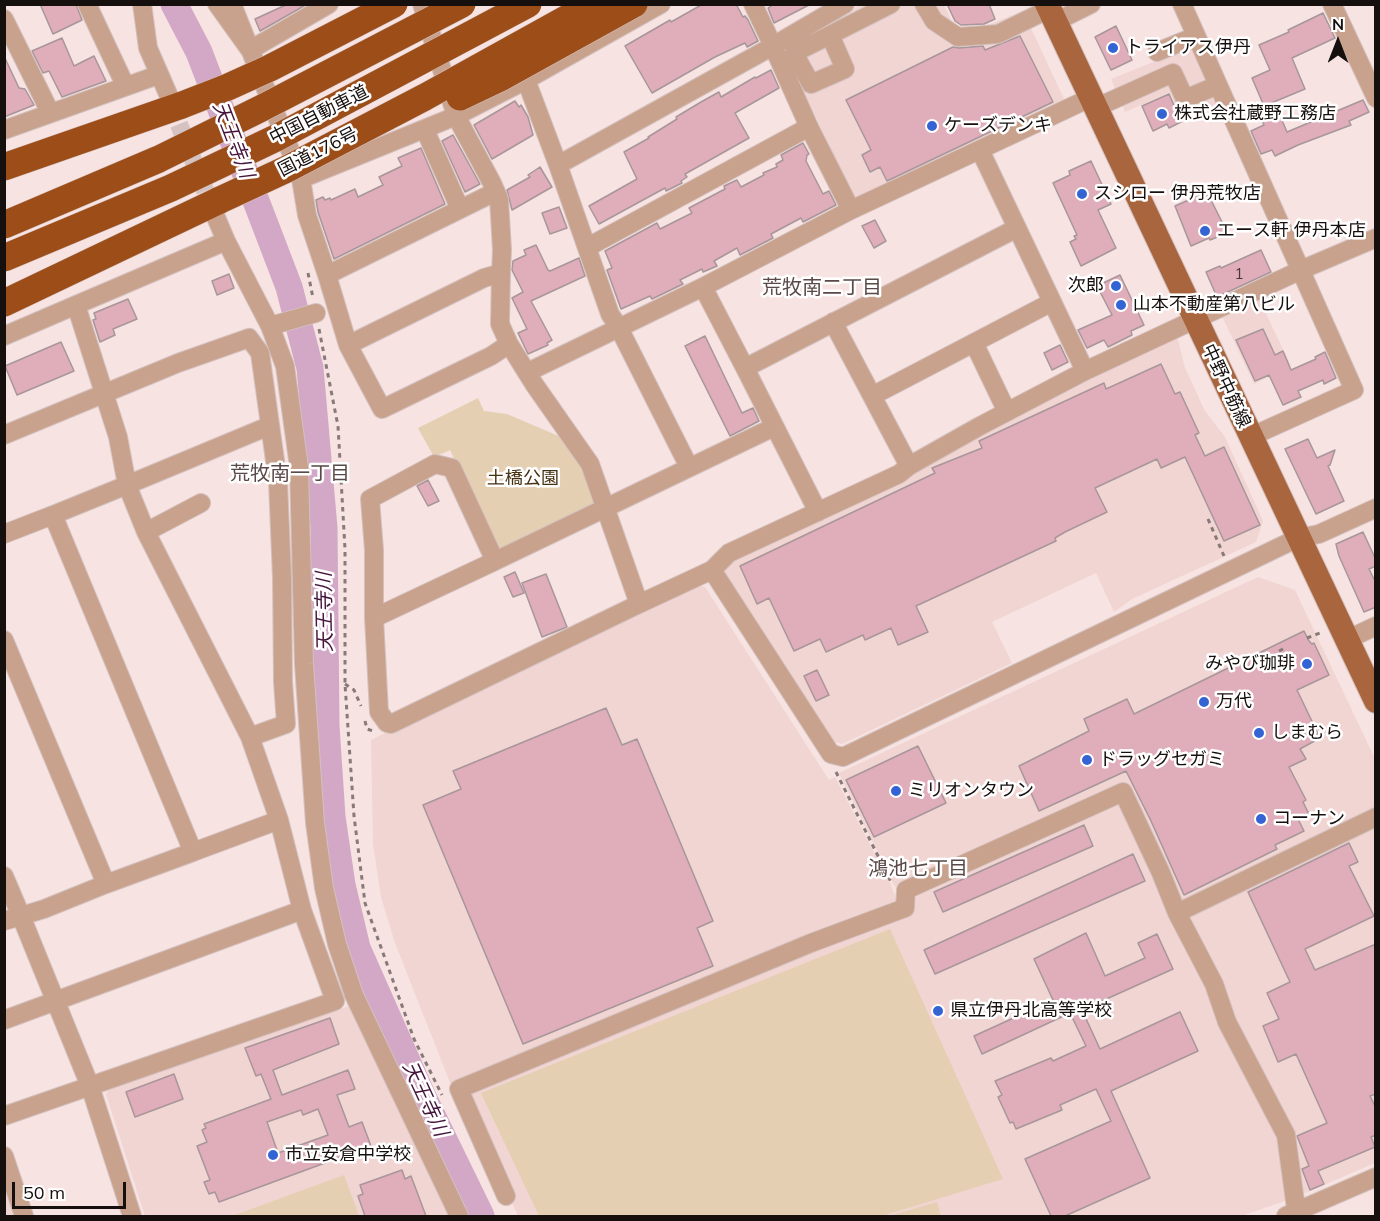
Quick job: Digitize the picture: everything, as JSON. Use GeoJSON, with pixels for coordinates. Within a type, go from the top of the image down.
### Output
{"type":"FeatureCollection","features":[{"type":"Feature","properties":{"kind":"highway"},"geometry":{"type":"LineString","coordinates":[[270,68],[366,4]]}},
{"type":"Feature","properties":{"kind":"highway"},"geometry":{"type":"LineString","coordinates":[[4,167],[175,100],[228,87],[394,4]]}},
{"type":"Feature","properties":{"kind":"highway","name":"中国自動車道"},"geometry":{"type":"LineString","coordinates":[[4,225],[169,154],[384,47],[462,4]]}},
{"type":"Feature","properties":{"kind":"highway","name":"中国自動車道"},"geometry":{"type":"LineString","coordinates":[[4,258],[171,188],[276,138],[528,4]]}},
{"type":"Feature","properties":{"kind":"highway","name":"国道176号"},"geometry":{"type":"LineString","coordinates":[[4,303],[294,174],[425,97],[593,4]]}},
{"type":"Feature","properties":{"kind":"highway"},"geometry":{"type":"LineString","coordinates":[[294,174],[631,14]]}},
{"type":"Feature","properties":{"kind":"main road","name":"中野中筋線"},"geometry":{"type":"LineString","coordinates":[[1050,12],[1376,701]]}},
{"type":"Feature","properties":{"kind":"street"},"geometry":{"type":"LineString","coordinates":[[87,4],[125,85]]}},
{"type":"Feature","properties":{"kind":"street"},"geometry":{"type":"LineString","coordinates":[[142,4],[148,48],[158,75],[175,100]]}},
{"type":"Feature","properties":{"kind":"street"},"geometry":{"type":"LineString","coordinates":[[217,4],[250,50]]}},
{"type":"Feature","properties":{"kind":"street"},"geometry":{"type":"LineString","coordinates":[[232,4],[294,174],[348,345],[382,409],[491,356],[509,344]]}},
{"type":"Feature","properties":{"kind":"street"},"geometry":{"type":"LineString","coordinates":[[250,50],[329,4]]}},
{"type":"Feature","properties":{"kind":"street"},"geometry":{"type":"LineString","coordinates":[[422,4],[456,116],[499,200],[502,250],[500,324],[509,344],[534,384],[590,464],[639,604]]}},
{"type":"Feature","properties":{"kind":"street"},"geometry":{"type":"LineString","coordinates":[[619,4],[631,14]]}},
{"type":"Feature","properties":{"kind":"street"},"geometry":{"type":"LineString","coordinates":[[294,174],[426,130],[526,80],[631,14],[661,4]]}},
{"type":"Feature","properties":{"kind":"street"},"geometry":{"type":"LineString","coordinates":[[753,4],[773,46],[793,71],[811,84],[845,69],[830,35]]}},
{"type":"Feature","properties":{"kind":"street"},"geometry":{"type":"LineString","coordinates":[[558,165],[844,4]]}},
{"type":"Feature","properties":{"kind":"street"},"geometry":{"type":"LineString","coordinates":[[851,210],[809,127],[793,71],[794,53],[891,4]]}},
{"type":"Feature","properties":{"kind":"street"},"geometry":{"type":"LineString","coordinates":[[924,4],[934,21],[958,37],[998,34],[1050,12],[1091,4]]}},
{"type":"Feature","properties":{"kind":"street"},"geometry":{"type":"LineString","coordinates":[[1182,4],[1354,390],[1250,437]]}},
{"type":"Feature","properties":{"kind":"street"},"geometry":{"type":"LineString","coordinates":[[1334,5],[1376,98]]}},
{"type":"Feature","properties":{"kind":"street"},"geometry":{"type":"LineString","coordinates":[[4,19],[50,112]]}},
{"type":"Feature","properties":{"kind":"street"},"geometry":{"type":"LineString","coordinates":[[1158,52],[1196,36]]}},
{"type":"Feature","properties":{"kind":"street"},"geometry":{"type":"LineString","coordinates":[[528,372],[703,287],[851,210],[980,150],[1092,103],[1173,72],[1185,99],[1218,85]]}},
{"type":"Feature","properties":{"kind":"street"},"geometry":{"type":"LineString","coordinates":[[4,130],[158,75]]}},
{"type":"Feature","properties":{"kind":"street"},"geometry":{"type":"LineString","coordinates":[[526,80],[610,314],[689,467]]}},
{"type":"Feature","properties":{"kind":"street"},"geometry":{"type":"LineString","coordinates":[[588,248],[809,127]]}},
{"type":"Feature","properties":{"kind":"street"},"geometry":{"type":"LineString","coordinates":[[426,130],[460,209]]}},
{"type":"Feature","properties":{"kind":"street"},"geometry":{"type":"LineString","coordinates":[[980,150],[1085,371]]}},
{"type":"Feature","properties":{"kind":"street"},"geometry":{"type":"LineString","coordinates":[[327,275],[495,192]]}},
{"type":"Feature","properties":{"kind":"street"},"geometry":{"type":"LineString","coordinates":[[218,208],[226,241],[274,325],[285,366],[299,467],[305,675],[315,823],[324,888],[337,944],[354,995],[459,1216]]}},
{"type":"Feature","properties":{"kind":"street"},"geometry":{"type":"LineString","coordinates":[[745,368],[1017,228]]}},
{"type":"Feature","properties":{"kind":"street"},"geometry":{"type":"LineString","coordinates":[[495,561],[452,468],[435,464],[370,499],[374,550],[374,618],[379,712],[387,723],[392,724],[712,570],[729,553],[899,474],[909,466],[1085,371],[1300,270],[1376,238]]}},
{"type":"Feature","properties":{"kind":"street"},"geometry":{"type":"LineString","coordinates":[[4,336],[226,241]]}},
{"type":"Feature","properties":{"kind":"street"},"geometry":{"type":"LineString","coordinates":[[348,345],[484,278],[501,273]]}},
{"type":"Feature","properties":{"kind":"street"},"geometry":{"type":"LineString","coordinates":[[703,287],[818,512]]}},
{"type":"Feature","properties":{"kind":"street"},"geometry":{"type":"LineString","coordinates":[[872,396],[1052,302]]}},
{"type":"Feature","properties":{"kind":"street"},"geometry":{"type":"LineString","coordinates":[[4,1116],[335,1001],[302,910],[279,820],[250,737],[146,532],[127,485],[118,436],[76,305]]}},
{"type":"Feature","properties":{"kind":"street"},"geometry":{"type":"LineString","coordinates":[[274,325],[314,313]]}},
{"type":"Feature","properties":{"kind":"street"},"geometry":{"type":"LineString","coordinates":[[833,322],[909,466]]}},
{"type":"Feature","properties":{"kind":"street"},"geometry":{"type":"LineString","coordinates":[[4,435],[178,363],[249,338],[260,353],[278,482],[286,724],[250,737]]}},
{"type":"Feature","properties":{"kind":"street"},"geometry":{"type":"LineString","coordinates":[[974,343],[1007,412]]}},
{"type":"Feature","properties":{"kind":"street"},"geometry":{"type":"LineString","coordinates":[[4,534],[269,426]]}},
{"type":"Feature","properties":{"kind":"street"},"geometry":{"type":"LineString","coordinates":[[374,618],[774,428]]}},
{"type":"Feature","properties":{"kind":"street"},"geometry":{"type":"LineString","coordinates":[[146,532],[201,503]]}},
{"type":"Feature","properties":{"kind":"street"},"geometry":{"type":"LineString","coordinates":[[712,570],[831,754],[843,757],[1298,538],[1319,534],[1376,508]]}},
{"type":"Feature","properties":{"kind":"street"},"geometry":{"type":"LineString","coordinates":[[53,515],[193,852]]}},
{"type":"Feature","properties":{"kind":"street"},"geometry":{"type":"LineString","coordinates":[[1346,640],[1376,626]]}},
{"type":"Feature","properties":{"kind":"street"},"geometry":{"type":"LineString","coordinates":[[4,640],[106,884]]}},
{"type":"Feature","properties":{"kind":"street"},"geometry":{"type":"LineString","coordinates":[[506,1196],[459,1089],[811,943],[905,908],[906,890],[1123,792],[1177,913],[1214,984],[1227,1022],[1286,1136],[1292,1215],[1376,1177]]}},
{"type":"Feature","properties":{"kind":"street"},"geometry":{"type":"LineString","coordinates":[[1177,913],[1376,817]]}},
{"type":"Feature","properties":{"kind":"street"},"geometry":{"type":"LineString","coordinates":[[13,919],[279,820]]}},
{"type":"Feature","properties":{"kind":"street"},"geometry":{"type":"LineString","coordinates":[[4,876],[13,919],[55,1001],[90,1086],[132,1216]]}},
{"type":"Feature","properties":{"kind":"street"},"geometry":{"type":"LineString","coordinates":[[4,1020],[302,910]]}},
{"type":"Feature","properties":{"kind":"street"},"geometry":{"type":"LineString","coordinates":[[4,1156],[24,1216]]}},
{"type":"Feature","properties":{"kind":"path"},"geometry":{"type":"LineString","coordinates":[[1208,519],[1225,558]]}},
{"type":"Feature","properties":{"kind":"path"},"geometry":{"type":"LineString","coordinates":[[1307,638],[1320,633]]}},
{"type":"Feature","properties":{"kind":"path"},"geometry":{"type":"LineString","coordinates":[[1279,651],[1287,647]]}},
{"type":"Feature","properties":{"kind":"path"},"geometry":{"type":"LineString","coordinates":[[836,771],[893,887],[906,890]]}},
{"type":"Feature","properties":{"kind":"shaded area"},"geometry":{"type":"Polygon","coordinates":[[[860,5],[944,5],[954,26],[978,29],[1023,11],[1064,99],[1062,103],[857,200],[854,198],[784,47],[860,5]]]}},
{"type":"Feature","properties":{"kind":"shaded area"},"geometry":{"type":"Polygon","coordinates":[[[1193,46],[1220,105],[1183,123],[1168,93],[1125,112],[1111,79],[1193,46]]]}},
{"type":"Feature","properties":{"kind":"shaded area"},"geometry":{"type":"Polygon","coordinates":[[[1259,299],[1291,366],[1254,384],[1222,316],[1259,299]]]}},
{"type":"Feature","properties":{"kind":"shaded area"},"geometry":{"type":"Polygon","coordinates":[[[1177,336],[1185,368],[1205,411],[1225,437],[1263,521],[1256,542],[1132,599],[1114,612],[1096,573],[992,622],[1012,663],[842,744],[829,740],[723,575],[723,569],[733,558],[1177,336]]]}},
{"type":"Feature","properties":{"kind":"shaded area"},"geometry":{"type":"Polygon","coordinates":[[[1258,577],[1295,590],[1375,759],[1375,811],[1179,908],[1168,875],[1127,784],[895,887],[839,773],[1258,577]]]}},
{"type":"Feature","properties":{"kind":"shaded area"},"geometry":{"type":"Polygon","coordinates":[[[697,585],[705,587],[829,780],[835,777],[891,885],[898,905],[451,1085],[395,943],[381,897],[373,844],[371,740],[697,585]]]}},
{"type":"Feature","properties":{"kind":"shaded area","name":"県立伊丹北高等学校"},"geometry":{"type":"Polygon","coordinates":[[[1118,799],[1281,1140],[1288,1200],[1241,1216],[518,1216],[466,1097],[472,1089],[913,910],[918,890],[1118,799]]]}},
{"type":"Feature","properties":{"kind":"shaded area"},"geometry":{"type":"Polygon","coordinates":[[[1375,824],[1375,1163],[1303,1194],[1294,1131],[1236,1026],[1187,918],[1375,824]]]}},
{"type":"Feature","properties":{"kind":"shaded area","name":"市立安倉中学校"},"geometry":{"type":"Polygon","coordinates":[[[349,1006],[449,1216],[145,1216],[106,1094],[112,1086],[349,1006]]]}},
{"type":"Feature","properties":{"kind":"shaded area"},"geometry":{"type":"Polygon","coordinates":[[[5,1174],[18,1216],[5,1216],[5,1174]]]}},
{"type":"Feature","properties":{"kind":"green space","name":"土橋公園"},"geometry":{"type":"Polygon","coordinates":[[[478,398],[484,411],[507,414],[568,440],[585,462],[597,500],[595,507],[505,548],[496,547],[450,450],[434,457],[418,428],[478,398]]]}},
{"type":"Feature","properties":{"kind":"green space"},"geometry":{"type":"Polygon","coordinates":[[[890,929],[1003,1179],[882,1216],[539,1216],[481,1093],[890,929]]]}},
{"type":"Feature","properties":{"kind":"green space"},"geometry":{"type":"Polygon","coordinates":[[[344,1175],[359,1216],[232,1216],[344,1175]]]}},
{"type":"Feature","properties":{"kind":"green space"},"geometry":{"type":"Polygon","coordinates":[[[937,1202],[941,1216],[889,1216],[937,1202]]]}},
{"type":"Feature","properties":{"kind":"building"},"geometry":{"type":"Polygon","coordinates":[[[40,4],[76,4],[82,20],[53,34],[40,4]]]}},
{"type":"Feature","properties":{"kind":"building"},"geometry":{"type":"Polygon","coordinates":[[[288,4],[304,6],[260,31],[255,19],[288,4]]]}},
{"type":"Feature","properties":{"kind":"building"},"geometry":{"type":"Polygon","coordinates":[[[703,4],[736,4],[743,17],[745,16],[748,20],[758,41],[747,47],[745,43],[715,57],[652,93],[625,46],[703,4]]]}},
{"type":"Feature","properties":{"kind":"building"},"geometry":{"type":"Polygon","coordinates":[[[774,4],[811,4],[774,23],[768,8],[774,4]]]}},
{"type":"Feature","properties":{"kind":"building"},"geometry":{"type":"Polygon","coordinates":[[[947,4],[989,4],[995,19],[984,24],[961,25],[955,21],[947,4]]]}},
{"type":"Feature","properties":{"kind":"building"},"geometry":{"type":"Polygon","coordinates":[[[1323,13],[1335,38],[1292,58],[1305,89],[1264,106],[1252,78],[1270,70],[1259,45],[1323,13]]]}},
{"type":"Feature","properties":{"kind":"building","name":"トライアス伊丹"},"geometry":{"type":"Polygon","coordinates":[[[1116,26],[1132,60],[1111,70],[1095,37],[1116,26]]]}},
{"type":"Feature","properties":{"kind":"building","name":"ケーズデンキ"},"geometry":{"type":"Polygon","coordinates":[[[1020,36],[1053,102],[887,181],[880,167],[870,172],[862,155],[871,150],[846,100],[953,47],[983,46],[985,50],[1020,36]]]}},
{"type":"Feature","properties":{"kind":"building"},"geometry":{"type":"Polygon","coordinates":[[[62,38],[74,66],[94,56],[106,81],[62,97],[49,71],[43,73],[32,51],[62,38]]]}},
{"type":"Feature","properties":{"kind":"building"},"geometry":{"type":"Polygon","coordinates":[[[4,56],[19,88],[25,89],[34,105],[4,117],[4,56]]]}},
{"type":"Feature","properties":{"kind":"building"},"geometry":{"type":"Polygon","coordinates":[[[771,70],[779,88],[735,113],[749,138],[685,174],[687,177],[681,181],[682,183],[666,191],[665,188],[599,224],[589,206],[637,179],[624,152],[649,138],[677,119],[676,117],[701,102],[719,92],[721,97],[771,70]]]}},
{"type":"Feature","properties":{"kind":"building","name":"株式会社蔵野工務店"},"geometry":{"type":"Polygon","coordinates":[[[1169,94],[1181,122],[1169,128],[1167,124],[1153,131],[1142,106],[1169,94]]]}},
{"type":"Feature","properties":{"kind":"building"},"geometry":{"type":"Polygon","coordinates":[[[1363,100],[1369,112],[1349,121],[1351,125],[1275,156],[1272,150],[1261,154],[1251,131],[1264,125],[1258,112],[1275,104],[1287,132],[1363,100]]]}},
{"type":"Feature","properties":{"kind":"building"},"geometry":{"type":"Polygon","coordinates":[[[515,101],[519,107],[521,105],[528,117],[533,135],[492,159],[474,125],[515,101]]]}},
{"type":"Feature","properties":{"kind":"building"},"geometry":{"type":"Polygon","coordinates":[[[453,135],[480,184],[465,192],[442,141],[453,135]]]}},
{"type":"Feature","properties":{"kind":"building"},"geometry":{"type":"Polygon","coordinates":[[[803,143],[809,154],[806,161],[823,194],[829,191],[836,205],[803,222],[801,218],[771,234],[773,238],[740,255],[737,248],[714,261],[717,266],[703,272],[702,269],[680,280],[683,284],[652,299],[650,296],[621,309],[607,270],[612,268],[605,251],[657,223],[660,229],[692,213],[689,208],[725,189],[724,186],[737,180],[741,187],[764,175],[763,173],[777,167],[776,164],[783,160],[781,155],[803,143]]]}},
{"type":"Feature","properties":{"kind":"building"},"geometry":{"type":"Polygon","coordinates":[[[421,148],[445,204],[334,259],[316,200],[323,197],[325,200],[330,198],[331,200],[355,189],[358,197],[383,185],[379,177],[402,166],[398,158],[421,148]]]}},
{"type":"Feature","properties":{"kind":"building"},"geometry":{"type":"Polygon","coordinates":[[[1091,161],[1111,204],[1098,210],[1116,248],[1081,266],[1070,242],[1076,239],[1074,236],[1077,235],[1053,183],[1070,175],[1069,171],[1091,161]]]}},
{"type":"Feature","properties":{"kind":"building"},"geometry":{"type":"Polygon","coordinates":[[[540,167],[552,187],[512,210],[507,190],[530,177],[528,175],[540,167]]]}},
{"type":"Feature","properties":{"kind":"building"},"geometry":{"type":"Polygon","coordinates":[[[1207,192],[1226,230],[1219,233],[1220,236],[1191,246],[1175,206],[1207,192]]]}},
{"type":"Feature","properties":{"kind":"building"},"geometry":{"type":"Polygon","coordinates":[[[559,207],[567,228],[550,234],[542,213],[559,207]]]}},
{"type":"Feature","properties":{"kind":"building"},"geometry":{"type":"Polygon","coordinates":[[[875,220],[886,241],[874,248],[862,226],[875,220]]]}},
{"type":"Feature","properties":{"kind":"building"},"geometry":{"type":"Polygon","coordinates":[[[536,245],[548,270],[579,258],[585,276],[531,301],[552,340],[547,343],[548,345],[528,354],[518,333],[527,329],[512,298],[523,292],[512,270],[513,261],[526,255],[524,250],[536,245]]]}},
{"type":"Feature","properties":{"kind":"building"},"geometry":{"type":"Polygon","coordinates":[[[1261,250],[1271,272],[1217,297],[1206,272],[1220,266],[1221,268],[1261,250]]]}},
{"type":"Feature","properties":{"kind":"building"},"geometry":{"type":"Polygon","coordinates":[[[229,274],[234,288],[217,295],[212,281],[229,274]]]}},
{"type":"Feature","properties":{"kind":"building","name":"山本不動産第八ビル"},"geometry":{"type":"Polygon","coordinates":[[[1120,275],[1144,325],[1131,331],[1132,335],[1108,347],[1104,340],[1087,348],[1078,330],[1112,315],[1097,286],[1120,275]]]}},
{"type":"Feature","properties":{"kind":"building"},"geometry":{"type":"Polygon","coordinates":[[[128,299],[137,319],[113,329],[115,335],[100,342],[93,320],[96,319],[94,313],[128,299]]]}},
{"type":"Feature","properties":{"kind":"building"},"geometry":{"type":"Polygon","coordinates":[[[1263,329],[1275,355],[1283,351],[1291,370],[1316,359],[1315,357],[1325,352],[1336,378],[1324,384],[1323,380],[1298,391],[1301,397],[1283,405],[1269,375],[1255,381],[1236,340],[1263,329]]]}},
{"type":"Feature","properties":{"kind":"building"},"geometry":{"type":"Polygon","coordinates":[[[705,336],[742,413],[753,408],[759,421],[730,436],[685,346],[705,336]]]}},
{"type":"Feature","properties":{"kind":"building"},"geometry":{"type":"Polygon","coordinates":[[[61,342],[74,371],[17,395],[5,366],[61,342]]]}},
{"type":"Feature","properties":{"kind":"building"},"geometry":{"type":"Polygon","coordinates":[[[1060,345],[1068,362],[1052,370],[1044,353],[1060,345]]]}},
{"type":"Feature","properties":{"kind":"building"},"geometry":{"type":"Polygon","coordinates":[[[1161,364],[1175,394],[1180,392],[1199,433],[1195,435],[1205,456],[1224,447],[1260,525],[1224,541],[1185,457],[1161,468],[1157,459],[1095,488],[1107,512],[1065,532],[1055,538],[1056,541],[916,606],[928,632],[898,645],[891,628],[865,640],[863,635],[826,652],[820,639],[794,651],[769,598],[757,604],[740,566],[935,473],[932,468],[982,448],[979,441],[1104,383],[1106,389],[1161,364]]]}},
{"type":"Feature","properties":{"kind":"building"},"geometry":{"type":"Polygon","coordinates":[[[1308,439],[1317,458],[1335,450],[1328,466],[1344,501],[1316,514],[1285,449],[1308,439]]]}},
{"type":"Feature","properties":{"kind":"building"},"geometry":{"type":"Polygon","coordinates":[[[428,480],[439,501],[428,506],[417,486],[428,480]]]}},
{"type":"Feature","properties":{"kind":"building"},"geometry":{"type":"Polygon","coordinates":[[[1363,532],[1376,560],[1376,566],[1369,569],[1376,583],[1376,607],[1364,612],[1336,544],[1363,532]]]}},
{"type":"Feature","properties":{"kind":"building"},"geometry":{"type":"Polygon","coordinates":[[[515,572],[524,593],[513,597],[504,577],[515,572]]]}},
{"type":"Feature","properties":{"kind":"building"},"geometry":{"type":"Polygon","coordinates":[[[546,574],[567,627],[542,637],[522,583],[546,574]]]}},
{"type":"Feature","properties":{"kind":"building","name":"ミリオンタウン"},"geometry":{"type":"Polygon","coordinates":[[[1304,631],[1309,641],[1314,643],[1329,675],[1297,690],[1320,738],[1300,749],[1306,759],[1289,767],[1306,800],[1303,802],[1309,814],[1298,819],[1304,831],[1275,845],[1277,849],[1184,895],[1126,771],[1039,811],[1019,766],[1089,731],[1084,719],[1127,699],[1134,714],[1304,631]]]}},
{"type":"Feature","properties":{"kind":"building"},"geometry":{"type":"Polygon","coordinates":[[[817,670],[829,695],[816,701],[804,676],[817,670]]]}},
{"type":"Feature","properties":{"kind":"building"},"geometry":{"type":"Polygon","coordinates":[[[606,708],[622,745],[637,739],[713,921],[697,928],[713,966],[523,1044],[423,805],[461,789],[453,771],[606,708]]]}},
{"type":"Feature","properties":{"kind":"building","name":"ミリオンタウン"},"geometry":{"type":"Polygon","coordinates":[[[918,746],[946,803],[874,837],[846,780],[918,746]]]}},
{"type":"Feature","properties":{"kind":"building"},"geometry":{"type":"Polygon","coordinates":[[[1084,825],[1093,846],[943,912],[934,892],[1084,825]]]}},
{"type":"Feature","properties":{"kind":"building"},"geometry":{"type":"Polygon","coordinates":[[[1349,843],[1358,862],[1349,866],[1374,916],[1305,949],[1315,970],[1376,944],[1376,1094],[1370,1096],[1376,1108],[1376,1135],[1371,1137],[1375,1147],[1318,1171],[1324,1184],[1310,1190],[1302,1169],[1309,1166],[1297,1136],[1327,1123],[1296,1054],[1278,1062],[1263,1026],[1279,1019],[1267,993],[1290,982],[1248,892],[1349,843]]]}},
{"type":"Feature","properties":{"kind":"building"},"geometry":{"type":"Polygon","coordinates":[[[1133,854],[1145,881],[935,974],[924,950],[1133,854]]]}},
{"type":"Feature","properties":{"kind":"building"},"geometry":{"type":"Polygon","coordinates":[[[1086,933],[1105,976],[1145,958],[1138,943],[1157,934],[1173,969],[1082,1010],[1100,1049],[1180,1012],[1198,1051],[1111,1091],[1150,1178],[1065,1216],[1051,1216],[1025,1159],[1111,1121],[1096,1089],[1060,1105],[1062,1110],[1016,1129],[1013,1122],[1010,1123],[998,1097],[1002,1095],[995,1081],[1051,1058],[1053,1061],[1086,1046],[1070,1013],[982,1054],[974,1036],[1053,1000],[1034,959],[1086,933]]]}},
{"type":"Feature","properties":{"kind":"building"},"geometry":{"type":"Polygon","coordinates":[[[330,1018],[339,1044],[273,1070],[282,1095],[348,1070],[355,1089],[337,1095],[349,1127],[362,1122],[371,1146],[219,1202],[215,1192],[209,1194],[204,1182],[210,1180],[197,1146],[207,1142],[202,1130],[206,1128],[204,1124],[271,1099],[261,1074],[256,1076],[245,1048],[330,1018]],[[318,1109],[303,1115],[301,1110],[267,1122],[278,1153],[328,1135],[318,1109]]]}},
{"type":"Feature","properties":{"kind":"building"},"geometry":{"type":"Polygon","coordinates":[[[174,1074],[183,1099],[135,1117],[126,1092],[174,1074]]]}},
{"type":"Feature","properties":{"kind":"building"},"geometry":{"type":"Polygon","coordinates":[[[402,1170],[405,1179],[411,1176],[426,1216],[365,1216],[358,1196],[363,1194],[360,1185],[402,1170]]]}},
{"type":"Feature","properties":{"kind":"waterway","name":"天王寺川"},"geometry":{"type":"LineString","coordinates":[[174,4],[199,52],[289,287],[310,368],[324,528],[326,726],[332,817],[342,885],[357,948],[422,1095],[481,1216]]}},
{"type":"Feature","properties":{"kind":"tunnel"},"geometry":{"type":"LineString","coordinates":[[169,99],[214,213]]}},
{"type":"Feature","properties":{"kind":"place","name":"トライアス伊丹"},"geometry":{"type":"Point","coordinates":[1113,48]}},
{"type":"Feature","properties":{"kind":"place","name":"株式会社蔵野工務店"},"geometry":{"type":"Point","coordinates":[1162,114]}},
{"type":"Feature","properties":{"kind":"place","name":"ケーズデンキ"},"geometry":{"type":"Point","coordinates":[932,126]}},
{"type":"Feature","properties":{"kind":"place","name":"スシロー 伊丹荒牧店"},"geometry":{"type":"Point","coordinates":[1082,194]}},
{"type":"Feature","properties":{"kind":"place","name":"エース軒 伊丹本店"},"geometry":{"type":"Point","coordinates":[1205,231]}},
{"type":"Feature","properties":{"kind":"place","name":"次郎"},"geometry":{"type":"Point","coordinates":[1116,286]}},
{"type":"Feature","properties":{"kind":"place","name":"山本不動産第八ビル"},"geometry":{"type":"Point","coordinates":[1121,305]}},
{"type":"Feature","properties":{"kind":"place","name":"みやび珈琲"},"geometry":{"type":"Point","coordinates":[1307,664]}},
{"type":"Feature","properties":{"kind":"place","name":"万代"},"geometry":{"type":"Point","coordinates":[1204,702]}},
{"type":"Feature","properties":{"kind":"place","name":"しまむら"},"geometry":{"type":"Point","coordinates":[1259,733]}},
{"type":"Feature","properties":{"kind":"place","name":"ドラッグセガミ"},"geometry":{"type":"Point","coordinates":[1087,760]}},
{"type":"Feature","properties":{"kind":"place","name":"ミリオンタウン"},"geometry":{"type":"Point","coordinates":[896,791]}},
{"type":"Feature","properties":{"kind":"place","name":"コーナン"},"geometry":{"type":"Point","coordinates":[1261,819]}},
{"type":"Feature","properties":{"kind":"place","name":"県立伊丹北高等学校"},"geometry":{"type":"Point","coordinates":[938,1011]}},
{"type":"Feature","properties":{"kind":"place","name":"市立安倉中学校"},"geometry":{"type":"Point","coordinates":[273,1155]}},
{"type":"Feature","properties":{"kind":"district","name":"荒牧南二丁目"},"geometry":{"type":"Point","coordinates":[822,288]}},
{"type":"Feature","properties":{"kind":"district","name":"荒牧南一丁目"},"geometry":{"type":"Point","coordinates":[290,474]}},
{"type":"Feature","properties":{"kind":"district","name":"鴻池七丁目"},"geometry":{"type":"Point","coordinates":[918,869]}}]}
